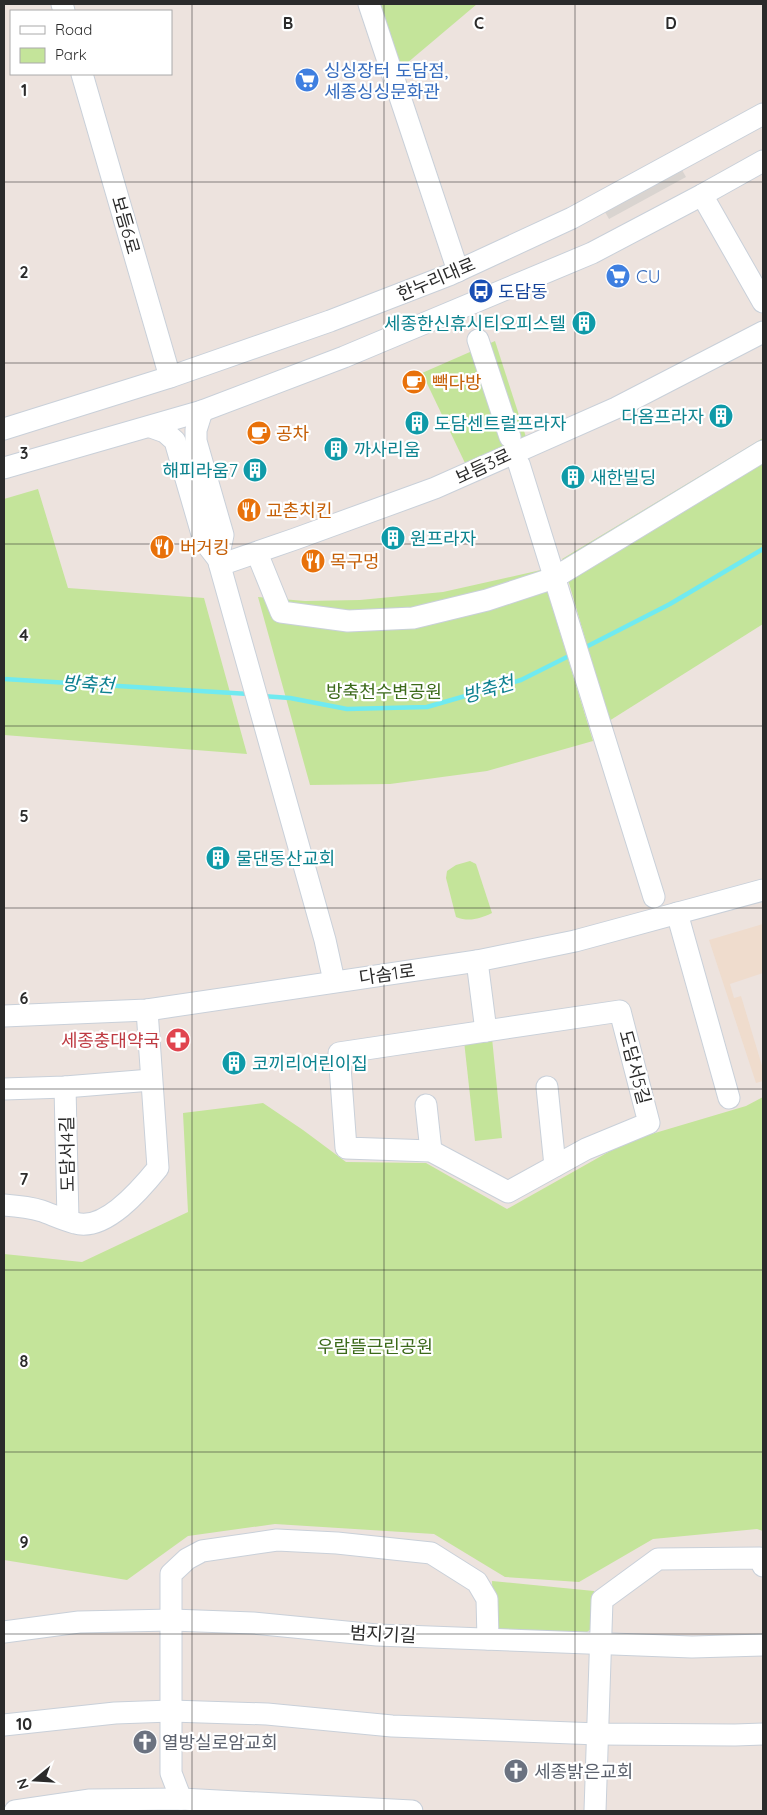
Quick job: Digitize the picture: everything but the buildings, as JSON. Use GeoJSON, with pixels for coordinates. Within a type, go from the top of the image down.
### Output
{"type":"FeatureCollection","features":[{"type":"Feature","properties":{"kind":"street"},"geometry":{"type":"LineString","coordinates":[[369,4],[458,271]]}},
{"type":"Feature","properties":{"kind":"street","name":"보듬6로"},"geometry":{"type":"LineString","coordinates":[[82,75],[170,376]]}},
{"type":"Feature","properties":{"kind":"street","name":"한누리대로"},"geometry":{"type":"LineString","coordinates":[[4,429],[170,376],[330,321],[458,271],[572,218],[763,114]]}},
{"type":"Feature","properties":{"kind":"street","name":"한누리대로"},"geometry":{"type":"LineString","coordinates":[[4,468],[202,411],[344,357],[592,253],[702,195],[763,160]]}},
{"type":"Feature","properties":{"kind":"street"},"geometry":{"type":"LineString","coordinates":[[702,195],[763,302]]}},
{"type":"Feature","properties":{"kind":"street","name":"보듬3로"},"geometry":{"type":"LineString","coordinates":[[219,562],[258,553],[435,488],[616,408],[763,332]]}},
{"type":"Feature","properties":{"kind":"street"},"geometry":{"type":"LineString","coordinates":[[478,340],[510,437]]}},
{"type":"Feature","properties":{"kind":"street"},"geometry":{"type":"LineString","coordinates":[[202,411],[196,430],[196,441],[223,536],[219,562]]}},
{"type":"Feature","properties":{"kind":"street"},"geometry":{"type":"LineString","coordinates":[[152,426],[165,432],[175,441],[204,541],[219,562],[325,940],[334,982]]}},
{"type":"Feature","properties":{"kind":"street"},"geometry":{"type":"LineString","coordinates":[[258,553],[281,612],[348,622],[413,618],[487,600],[554,578],[763,451]]}},
{"type":"Feature","properties":{"kind":"street"},"geometry":{"type":"LineString","coordinates":[[518,464],[654,897]]}},
{"type":"Feature","properties":{"kind":"street","name":"다솜1로"},"geometry":{"type":"LineString","coordinates":[[4,1016],[147,1010],[476,961],[575,941],[763,890]]}},
{"type":"Feature","properties":{"kind":"street"},"geometry":{"type":"LineString","coordinates":[[677,913],[729,1098]]}},
{"type":"Feature","properties":{"kind":"street"},"geometry":{"type":"LineString","coordinates":[[476,961],[486,1031]]}},
{"type":"Feature","properties":{"kind":"street","name":"도담서4길"},"geometry":{"type":"LineString","coordinates":[[4,1204],[23,1206],[75,1224],[88,1225],[112,1214],[158,1168],[147,1010]]}},
{"type":"Feature","properties":{"kind":"street","name":"도담서5길"},"geometry":{"type":"LineString","coordinates":[[620,1011],[650,1124],[586,1149],[508,1192],[431,1151],[346,1148],[339,1053],[486,1031],[620,1011]]}},
{"type":"Feature","properties":{"kind":"street"},"geometry":{"type":"LineString","coordinates":[[4,1089],[65,1087],[151,1080]]}},
{"type":"Feature","properties":{"kind":"street","name":"도담서4길"},"geometry":{"type":"LineString","coordinates":[[65,1087],[68,1220]]}},
{"type":"Feature","properties":{"kind":"street"},"geometry":{"type":"LineString","coordinates":[[547,1087],[554,1166]]}},
{"type":"Feature","properties":{"kind":"street"},"geometry":{"type":"LineString","coordinates":[[426,1105],[431,1151]]}},
{"type":"Feature","properties":{"kind":"street"},"geometry":{"type":"LineString","coordinates":[[181,1799],[170,1773],[171,1574],[187,1559],[202,1551],[277,1540],[337,1543],[431,1553],[477,1582],[487,1600],[488,1639]]}},
{"type":"Feature","properties":{"kind":"street"},"geometry":{"type":"LineString","coordinates":[[595,1811],[602,1600],[658,1559],[760,1558],[763,1566]]}},
{"type":"Feature","properties":{"kind":"street","name":"범지기길"},"geometry":{"type":"LineString","coordinates":[[4,1632],[80,1622],[172,1620],[253,1623],[377,1635],[692,1647],[763,1645]]}},
{"type":"Feature","properties":{"kind":"street"},"geometry":{"type":"LineString","coordinates":[[4,1724],[115,1712],[171,1711],[267,1714],[392,1726],[598,1734],[735,1736],[763,1734]]}},
{"type":"Feature","properties":{"kind":"street"},"geometry":{"type":"LineString","coordinates":[[15,1811],[90,1800],[181,1799],[412,1811]]}},
{"type":"Feature","properties":{"kind":"shaded area"},"geometry":{"type":"Polygon","coordinates":[[[682,170],[686,177],[609,219],[605,212],[682,170]]]}},
{"type":"Feature","properties":{"kind":"shaded area"},"geometry":{"type":"Polygon","coordinates":[[[763,924],[763,973],[730,984],[734,998],[741,996],[763,1069],[763,1081],[756,1083],[709,940],[763,924]]]}},
{"type":"Feature","properties":{"kind":"green space"},"geometry":{"type":"Polygon","coordinates":[[[378,4],[477,4],[400,69],[378,4]]]}},
{"type":"Feature","properties":{"kind":"green space"},"geometry":{"type":"Polygon","coordinates":[[[495,341],[526,437],[465,463],[422,373],[495,341]]]}},
{"type":"Feature","properties":{"kind":"green space"},"geometry":{"type":"Polygon","coordinates":[[[763,438],[763,624],[609,721],[562,559],[763,438]]]}},
{"type":"Feature","properties":{"kind":"green space"},"geometry":{"type":"Polygon","coordinates":[[[38,489],[68,588],[204,598],[247,754],[4,735],[4,499],[38,489]]]}},
{"type":"Feature","properties":{"kind":"green space","name":"방축천수변공원"},"geometry":{"type":"Polygon","coordinates":[[[541,570],[593,741],[487,771],[390,784],[310,785],[258,597],[305,601],[360,600],[443,592],[541,570]]]}},
{"type":"Feature","properties":{"kind":"green space"},"geometry":{"type":"Polygon","coordinates":[[[470,861],[476,864],[492,913],[470,920],[456,917],[446,878],[447,871],[456,865],[470,861]]]}},
{"type":"Feature","properties":{"kind":"green space"},"geometry":{"type":"Polygon","coordinates":[[[492,1038],[502,1138],[475,1141],[464,1041],[492,1038]]]}},
{"type":"Feature","properties":{"kind":"green space","name":"우람뜰근린공원"},"geometry":{"type":"Polygon","coordinates":[[[763,1097],[763,1531],[757,1529],[653,1539],[579,1582],[505,1577],[434,1534],[275,1524],[188,1536],[127,1580],[4,1560],[4,1254],[82,1262],[188,1212],[183,1113],[263,1103],[346,1162],[426,1163],[507,1209],[628,1141],[746,1106],[763,1097]]]}},
{"type":"Feature","properties":{"kind":"green space"},"geometry":{"type":"Polygon","coordinates":[[[492,1581],[594,1591],[592,1628],[582,1636],[504,1633],[494,1625],[492,1581]]]}},
{"type":"Feature","properties":{"kind":"waterway","name":"방축천"},"geometry":{"type":"LineString","coordinates":[[582,649],[670,604],[763,549]]}},
{"type":"Feature","properties":{"kind":"waterway","name":"방축천"},"geometry":{"type":"LineString","coordinates":[[262,696],[290,698],[347,709],[427,707],[521,680],[573,654]]}},
{"type":"Feature","properties":{"kind":"waterway","name":"방축천"},"geometry":{"type":"LineString","coordinates":[[4,679],[249,694]]}},
{"type":"Feature","properties":{"kind":"place","name":"싱싱장터 도담점, 세종싱싱문화관"},"geometry":{"type":"Point","coordinates":[307,80]}},
{"type":"Feature","properties":{"kind":"place","name":"CU"},"geometry":{"type":"Point","coordinates":[618,276]}},
{"type":"Feature","properties":{"kind":"place","name":"도담동"},"geometry":{"type":"Point","coordinates":[481,291]}},
{"type":"Feature","properties":{"kind":"place","name":"세종한신휴시티오피스텔"},"geometry":{"type":"Point","coordinates":[584,323]}},
{"type":"Feature","properties":{"kind":"place","name":"빽다방"},"geometry":{"type":"Point","coordinates":[414,382]}},
{"type":"Feature","properties":{"kind":"place","name":"다옴프라자"},"geometry":{"type":"Point","coordinates":[721,416]}},
{"type":"Feature","properties":{"kind":"place","name":"도담센트럴프라자"},"geometry":{"type":"Point","coordinates":[417,423]}},
{"type":"Feature","properties":{"kind":"place","name":"공차"},"geometry":{"type":"Point","coordinates":[259,433]}},
{"type":"Feature","properties":{"kind":"place","name":"까사리움"},"geometry":{"type":"Point","coordinates":[336,449]}},
{"type":"Feature","properties":{"kind":"place","name":"해피라움7"},"geometry":{"type":"Point","coordinates":[255,470]}},
{"type":"Feature","properties":{"kind":"place","name":"새한빌딩"},"geometry":{"type":"Point","coordinates":[573,477]}},
{"type":"Feature","properties":{"kind":"place","name":"교촌치킨"},"geometry":{"type":"Point","coordinates":[249,510]}},
{"type":"Feature","properties":{"kind":"place","name":"원프라자"},"geometry":{"type":"Point","coordinates":[393,538]}},
{"type":"Feature","properties":{"kind":"place","name":"버거킹"},"geometry":{"type":"Point","coordinates":[162,547]}},
{"type":"Feature","properties":{"kind":"place","name":"목구멍"},"geometry":{"type":"Point","coordinates":[313,561]}},
{"type":"Feature","properties":{"kind":"place","name":"물댄동산교회"},"geometry":{"type":"Point","coordinates":[218,858]}},
{"type":"Feature","properties":{"kind":"place","name":"세종충대약국"},"geometry":{"type":"Point","coordinates":[178,1040]}},
{"type":"Feature","properties":{"kind":"place","name":"코끼리어린이집"},"geometry":{"type":"Point","coordinates":[234,1063]}},
{"type":"Feature","properties":{"kind":"place","name":"열방실로암교회"},"geometry":{"type":"Point","coordinates":[145,1742]}},
{"type":"Feature","properties":{"kind":"place","name":"세종밝은교회"},"geometry":{"type":"Point","coordinates":[516,1771]}}]}
